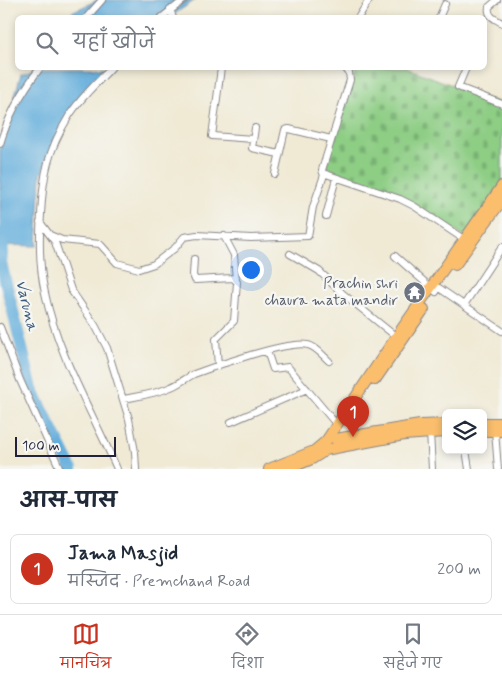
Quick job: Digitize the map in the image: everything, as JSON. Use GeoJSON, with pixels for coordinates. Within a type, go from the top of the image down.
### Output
{"type":"FeatureCollection","features":[{"type":"Feature","properties":{"kind":"highway"},"geometry":{"type":"LineString","coordinates":[[269,469],[314,451],[326,441],[435,289],[484,218],[502,186]]}},
{"type":"Feature","properties":{"kind":"highway"},"geometry":{"type":"LineString","coordinates":[[435,289],[464,240],[502,200]]}},
{"type":"Feature","properties":{"kind":"highway"},"geometry":{"type":"LineString","coordinates":[[288,469],[313,464],[336,439],[399,340]]}},
{"type":"Feature","properties":{"kind":"highway"},"geometry":{"type":"LineString","coordinates":[[336,439],[410,426],[442,424]]}},
{"type":"Feature","properties":{"kind":"highway"},"geometry":{"type":"LineString","coordinates":[[487,424],[500,428]]}},
{"type":"Feature","properties":{"kind":"highway"},"geometry":{"type":"LineString","coordinates":[[487,430],[500,428]]}},
{"type":"Feature","properties":{"kind":"highway"},"geometry":{"type":"LineString","coordinates":[[325,450],[377,440],[442,432]]}},
{"type":"Feature","properties":{"kind":"street"},"geometry":{"type":"LineString","coordinates":[[89,15],[102,0]]}},
{"type":"Feature","properties":{"kind":"street"},"geometry":{"type":"LineString","coordinates":[[164,15],[184,0]]}},
{"type":"Feature","properties":{"kind":"street"},"geometry":{"type":"LineString","coordinates":[[360,15],[369,0]]}},
{"type":"Feature","properties":{"kind":"street"},"geometry":{"type":"LineString","coordinates":[[497,0],[489,7],[489,12],[491,16],[502,23]]}},
{"type":"Feature","properties":{"kind":"street"},"geometry":{"type":"LineString","coordinates":[[440,15],[445,4]]}},
{"type":"Feature","properties":{"kind":"street"},"geometry":{"type":"LineString","coordinates":[[170,9],[172,15]]}},
{"type":"Feature","properties":{"kind":"street"},"geometry":{"type":"LineString","coordinates":[[0,144],[14,108],[28,83],[38,70]]}},
{"type":"Feature","properties":{"kind":"street"},"geometry":{"type":"LineString","coordinates":[[109,70],[70,115],[58,135],[45,171],[39,237],[42,277],[49,311],[90,414],[106,443],[117,469]]}},
{"type":"Feature","properties":{"kind":"street"},"geometry":{"type":"LineString","coordinates":[[221,70],[212,136],[253,139]]}},
{"type":"Feature","properties":{"kind":"street"},"geometry":{"type":"LineString","coordinates":[[50,235],[62,240],[100,244],[118,263],[139,269],[154,264],[175,248],[184,237],[198,235],[251,238],[308,236],[313,207],[324,175],[322,170],[350,80],[347,70]]}},
{"type":"Feature","properties":{"kind":"street"},"geometry":{"type":"LineString","coordinates":[[465,70],[458,87],[502,104]]}},
{"type":"Feature","properties":{"kind":"street"},"geometry":{"type":"LineString","coordinates":[[255,128],[253,149],[279,154]]}},
{"type":"Feature","properties":{"kind":"street"},"geometry":{"type":"LineString","coordinates":[[275,174],[286,129],[331,139]]}},
{"type":"Feature","properties":{"kind":"street"},"geometry":{"type":"LineString","coordinates":[[324,175],[400,199],[414,206],[464,240]]}},
{"type":"Feature","properties":{"kind":"street"},"geometry":{"type":"LineString","coordinates":[[326,216],[336,178]]}},
{"type":"Feature","properties":{"kind":"street"},"geometry":{"type":"LineString","coordinates":[[40,222],[59,251],[71,290],[102,338],[123,399],[133,437],[136,469]]}},
{"type":"Feature","properties":{"kind":"street"},"geometry":{"type":"LineString","coordinates":[[218,366],[216,339],[234,321],[236,280],[234,254],[224,236]]}},
{"type":"Feature","properties":{"kind":"street"},"geometry":{"type":"LineString","coordinates":[[464,305],[502,246]]}},
{"type":"Feature","properties":{"kind":"street"},"geometry":{"type":"LineString","coordinates":[[290,254],[320,271],[356,305],[399,340]]}},
{"type":"Feature","properties":{"kind":"street"},"geometry":{"type":"LineString","coordinates":[[395,256],[435,289],[464,305],[502,332]]}},
{"type":"Feature","properties":{"kind":"street"},"geometry":{"type":"LineString","coordinates":[[194,259],[193,278],[196,280],[230,278],[236,280]]}},
{"type":"Feature","properties":{"kind":"street"},"geometry":{"type":"LineString","coordinates":[[0,327],[20,380],[60,469]]}},
{"type":"Feature","properties":{"kind":"street"},"geometry":{"type":"LineString","coordinates":[[123,399],[170,388],[196,374],[218,366],[294,345],[308,345],[329,361]]}},
{"type":"Feature","properties":{"kind":"street"},"geometry":{"type":"LineString","coordinates":[[267,351],[273,369],[288,367],[337,424]]}},
{"type":"Feature","properties":{"kind":"street"},"geometry":{"type":"LineString","coordinates":[[231,422],[307,389]]}},
{"type":"Feature","properties":{"kind":"street"},"geometry":{"type":"LineString","coordinates":[[498,469],[500,428]]}},
{"type":"Feature","properties":{"kind":"street"},"geometry":{"type":"LineString","coordinates":[[430,432],[432,469]]}},
{"type":"Feature","properties":{"kind":"street"},"geometry":{"type":"LineString","coordinates":[[467,454],[469,469]]}},
{"type":"Feature","properties":{"kind":"green space"},"geometry":{"type":"Polygon","coordinates":[[[355,70],[412,70],[502,104],[502,184],[465,237],[398,195],[324,170],[355,70]]]}},
{"type":"Feature","properties":{"kind":"water"},"geometry":{"type":"Polygon","coordinates":[[[98,0],[195,0],[173,15],[70,15],[72,12],[98,0]]]}},
{"type":"Feature","properties":{"kind":"water"},"geometry":{"type":"Polygon","coordinates":[[[31,70],[110,70],[75,104],[41,174],[37,246],[0,245],[0,149],[21,74],[31,70]]]}},
{"type":"Feature","properties":{"kind":"waterway","name":"Varuna"},"geometry":{"type":"LineString","coordinates":[[5,229],[1,263],[32,389],[72,469]]}},
{"type":"Feature","properties":{"kind":"place","name":"Prachin shri chaura mata mandir"},"geometry":{"type":"Point","coordinates":[414,292]}},
{"type":"Feature","properties":{"kind":"place","name":"Jama Masjid"},"geometry":{"type":"Point","coordinates":[353,437]}}]}
